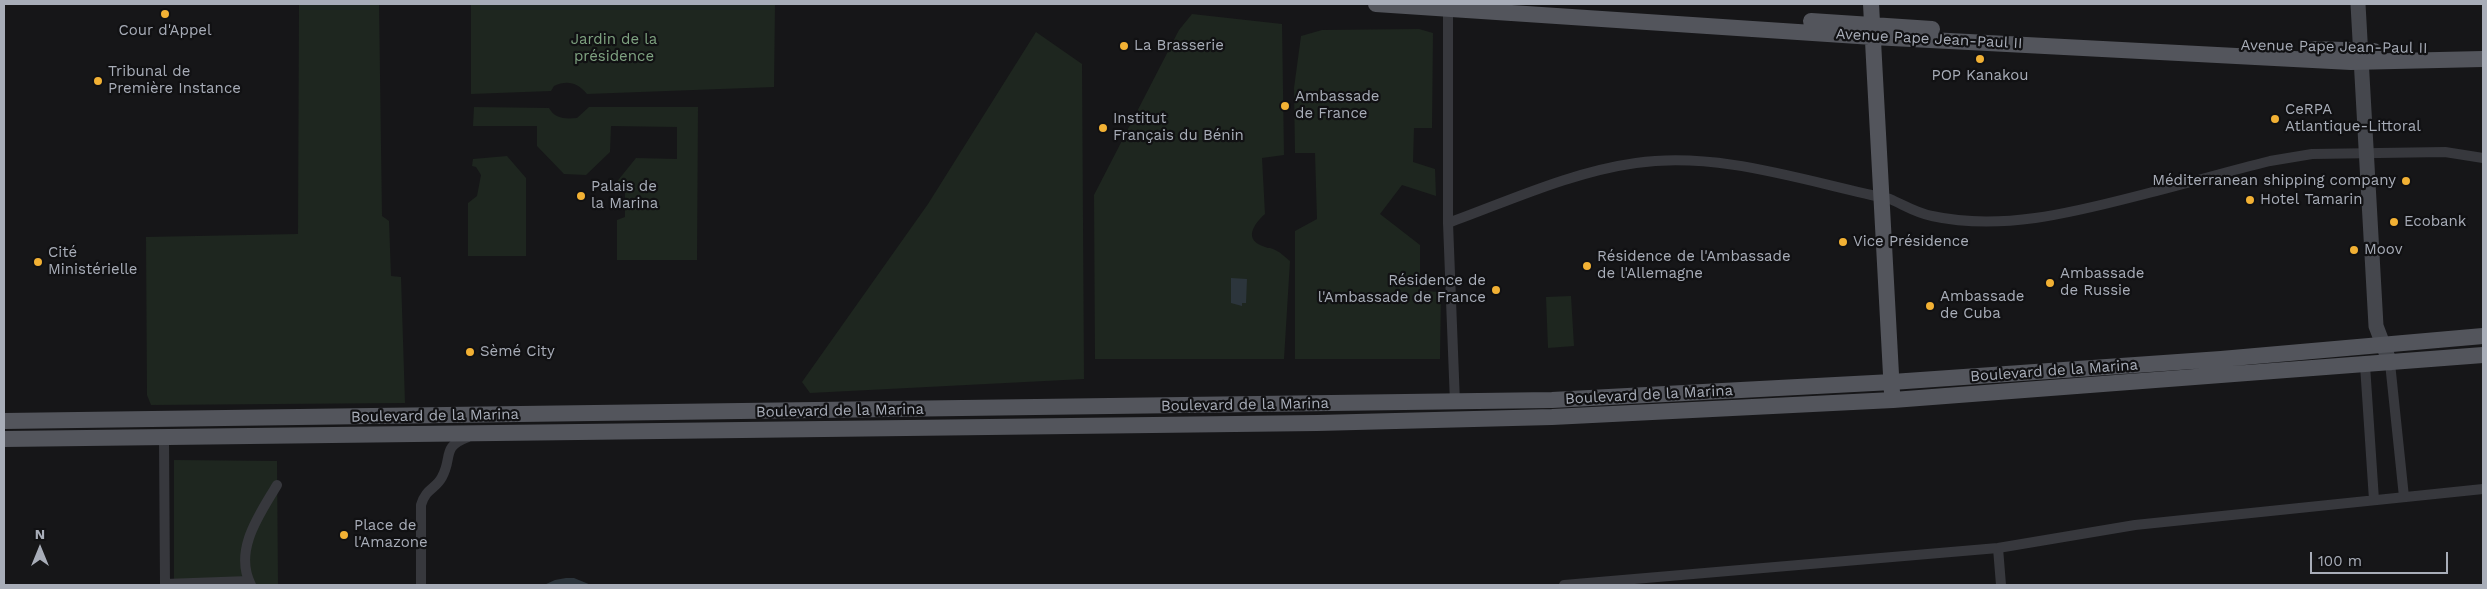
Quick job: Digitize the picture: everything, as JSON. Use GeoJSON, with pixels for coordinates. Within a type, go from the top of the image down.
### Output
{"type":"FeatureCollection","features":[{"type":"Feature","properties":{"kind":"main road","name":"Avenue Pape Jean-Paul II"},"geometry":{"type":"LineString","coordinates":[[1376,4],[1448,8],[1511,8],[1873,31],[2361,56],[2483,59]]}},
{"type":"Feature","properties":{"kind":"main road","name":"Avenue Pape Jean-Paul II"},"geometry":{"type":"LineString","coordinates":[[1555,4],[1873,31]]}},
{"type":"Feature","properties":{"kind":"main road"},"geometry":{"type":"LineString","coordinates":[[1872,4],[1892,400]]}},
{"type":"Feature","properties":{"kind":"main road","name":"Avenue Pape Jean-Paul II"},"geometry":{"type":"LineString","coordinates":[[2361,56],[2483,48]]}},
{"type":"Feature","properties":{"kind":"main road","name":"Boulevard de la Marina"},"geometry":{"type":"LineString","coordinates":[[4,421],[1552,400],[1892,382],[2220,359],[2483,336]]}},
{"type":"Feature","properties":{"kind":"main road","name":"Boulevard de la Marina"},"geometry":{"type":"LineString","coordinates":[[4,439],[765,428],[1317,424],[1552,417],[1892,400],[2483,355]]}},
{"type":"Feature","properties":{"kind":"main road"},"geometry":{"type":"LineString","coordinates":[[2220,359],[2222,376]]}},
{"type":"Feature","properties":{"kind":"main road"},"geometry":{"type":"LineString","coordinates":[[718,429],[724,412]]}},
{"type":"Feature","properties":{"kind":"main road"},"geometry":{"type":"LineString","coordinates":[[765,428],[768,412]]}},
{"type":"Feature","properties":{"kind":"street"},"geometry":{"type":"LineString","coordinates":[[2358,4],[2376,326],[2376,345],[2365,365],[2374,500]]}},
{"type":"Feature","properties":{"kind":"street"},"geometry":{"type":"LineString","coordinates":[[1448,8],[1448,223],[1455,402]]}},
{"type":"Feature","properties":{"kind":"street"},"geometry":{"type":"LineString","coordinates":[[1448,223],[1568,180],[1621,166],[1653,161],[1687,160],[1728,165],[1882,197],[1919,213],[1943,218],[2018,220],[2081,210],[2286,157],[2446,152],[2483,158]]}},
{"type":"Feature","properties":{"kind":"street"},"geometry":{"type":"LineString","coordinates":[[2376,345],[2390,362],[2404,497]]}},
{"type":"Feature","properties":{"kind":"street"},"geometry":{"type":"LineString","coordinates":[[421,585],[419,518],[424,494],[442,478],[447,456],[456,441],[478,433]]}},
{"type":"Feature","properties":{"kind":"street"},"geometry":{"type":"LineString","coordinates":[[164,438],[165,584],[250,583],[245,558],[249,538],[277,485]]}},
{"type":"Feature","properties":{"kind":"street"},"geometry":{"type":"LineString","coordinates":[[1564,585],[1998,548],[2135,525],[2483,489]]}},
{"type":"Feature","properties":{"kind":"street"},"geometry":{"type":"LineString","coordinates":[[1998,548],[2000,585]]}},
{"type":"Feature","properties":{"kind":"green space"},"geometry":{"type":"Polygon","coordinates":[[[299,4],[379,4],[382,216],[389,221],[391,276],[401,277],[405,403],[151,405],[147,395],[146,237],[298,234],[299,4]]]}},
{"type":"Feature","properties":{"kind":"green space","name":"Jardin de la présidence"},"geometry":{"type":"Polygon","coordinates":[[[471,4],[775,4],[774,87],[587,94],[572,83],[563,83],[554,86],[551,91],[471,94],[471,4]]]}},
{"type":"Feature","properties":{"kind":"green space"},"geometry":{"type":"Polygon","coordinates":[[[1192,14],[1282,24],[1284,155],[1262,158],[1265,214],[1254,227],[1252,236],[1258,244],[1275,250],[1290,261],[1284,359],[1095,359],[1094,195],[1179,30],[1192,14]]]}},
{"type":"Feature","properties":{"kind":"green space"},"geometry":{"type":"Polygon","coordinates":[[[1419,29],[1433,33],[1432,128],[1414,128],[1413,162],[1435,169],[1436,196],[1402,185],[1380,214],[1420,245],[1420,291],[1441,292],[1440,359],[1295,359],[1295,231],[1317,219],[1315,153],[1295,153],[1294,88],[1301,36],[1322,30],[1419,29]]]}},
{"type":"Feature","properties":{"kind":"green space"},"geometry":{"type":"Polygon","coordinates":[[[1036,32],[1082,64],[1084,379],[810,393],[802,382],[928,204],[1036,32]]]}},
{"type":"Feature","properties":{"kind":"green space"},"geometry":{"type":"Polygon","coordinates":[[[474,107],[549,108],[551,112],[561,118],[577,118],[589,107],[698,107],[697,260],[617,260],[617,220],[625,217],[625,185],[615,184],[636,158],[677,159],[677,127],[611,126],[610,152],[586,175],[564,174],[537,146],[537,126],[473,126],[474,107]]]}},
{"type":"Feature","properties":{"kind":"green space"},"geometry":{"type":"Polygon","coordinates":[[[507,156],[526,178],[526,256],[468,256],[468,203],[477,196],[481,175],[476,167],[472,166],[473,159],[507,156]]]}},
{"type":"Feature","properties":{"kind":"green space"},"geometry":{"type":"Polygon","coordinates":[[[1571,296],[1574,346],[1548,348],[1546,297],[1571,296]]]}},
{"type":"Feature","properties":{"kind":"green space"},"geometry":{"type":"Polygon","coordinates":[[[174,460],[277,461],[278,585],[174,585],[174,460]]]}},
{"type":"Feature","properties":{"kind":"shaded area"},"geometry":{"type":"Polygon","coordinates":[[[1231,278],[1247,279],[1246,303],[1242,303],[1242,306],[1231,303],[1231,278]]]}},
{"type":"Feature","properties":{"kind":"shaded area"},"geometry":{"type":"Polygon","coordinates":[[[566,578],[574,578],[591,585],[544,585],[566,578]]]}},
{"type":"Feature","properties":{"kind":"place","name":"Cour d'Appel"},"geometry":{"type":"Point","coordinates":[165,14]}},
{"type":"Feature","properties":{"kind":"place","name":"La Brasserie"},"geometry":{"type":"Point","coordinates":[1124,46]}},
{"type":"Feature","properties":{"kind":"place","name":"POP Kanakou"},"geometry":{"type":"Point","coordinates":[1980,59]}},
{"type":"Feature","properties":{"kind":"place","name":"Tribunal de Première Instance"},"geometry":{"type":"Point","coordinates":[98,81]}},
{"type":"Feature","properties":{"kind":"place","name":"Ambassade de France"},"geometry":{"type":"Point","coordinates":[1285,106]}},
{"type":"Feature","properties":{"kind":"place","name":"CeRPA Atlantique-Littoral"},"geometry":{"type":"Point","coordinates":[2275,119]}},
{"type":"Feature","properties":{"kind":"place","name":"Institut Français du Bénin"},"geometry":{"type":"Point","coordinates":[1103,128]}},
{"type":"Feature","properties":{"kind":"place","name":"Méditerranean shipping company"},"geometry":{"type":"Point","coordinates":[2406,181]}},
{"type":"Feature","properties":{"kind":"place","name":"Palais de la Marina"},"geometry":{"type":"Point","coordinates":[581,196]}},
{"type":"Feature","properties":{"kind":"place","name":"Hotel Tamarin"},"geometry":{"type":"Point","coordinates":[2250,200]}},
{"type":"Feature","properties":{"kind":"place","name":"Ecobank"},"geometry":{"type":"Point","coordinates":[2394,222]}},
{"type":"Feature","properties":{"kind":"place","name":"Vice Présidence"},"geometry":{"type":"Point","coordinates":[1843,242]}},
{"type":"Feature","properties":{"kind":"place","name":"Moov"},"geometry":{"type":"Point","coordinates":[2354,250]}},
{"type":"Feature","properties":{"kind":"place","name":"Cité Ministérielle"},"geometry":{"type":"Point","coordinates":[38,262]}},
{"type":"Feature","properties":{"kind":"place","name":"Résidence de l'Ambassade de l'Allemagne"},"geometry":{"type":"Point","coordinates":[1587,266]}},
{"type":"Feature","properties":{"kind":"place","name":"Ambassade de Russie"},"geometry":{"type":"Point","coordinates":[2050,283]}},
{"type":"Feature","properties":{"kind":"place","name":"Résidence de l'Ambassade de France"},"geometry":{"type":"Point","coordinates":[1496,290]}},
{"type":"Feature","properties":{"kind":"place","name":"Ambassade de Cuba"},"geometry":{"type":"Point","coordinates":[1930,306]}},
{"type":"Feature","properties":{"kind":"place","name":"Sèmé City"},"geometry":{"type":"Point","coordinates":[470,352]}},
{"type":"Feature","properties":{"kind":"place","name":"Place de l'Amazone"},"geometry":{"type":"Point","coordinates":[344,535]}}]}
